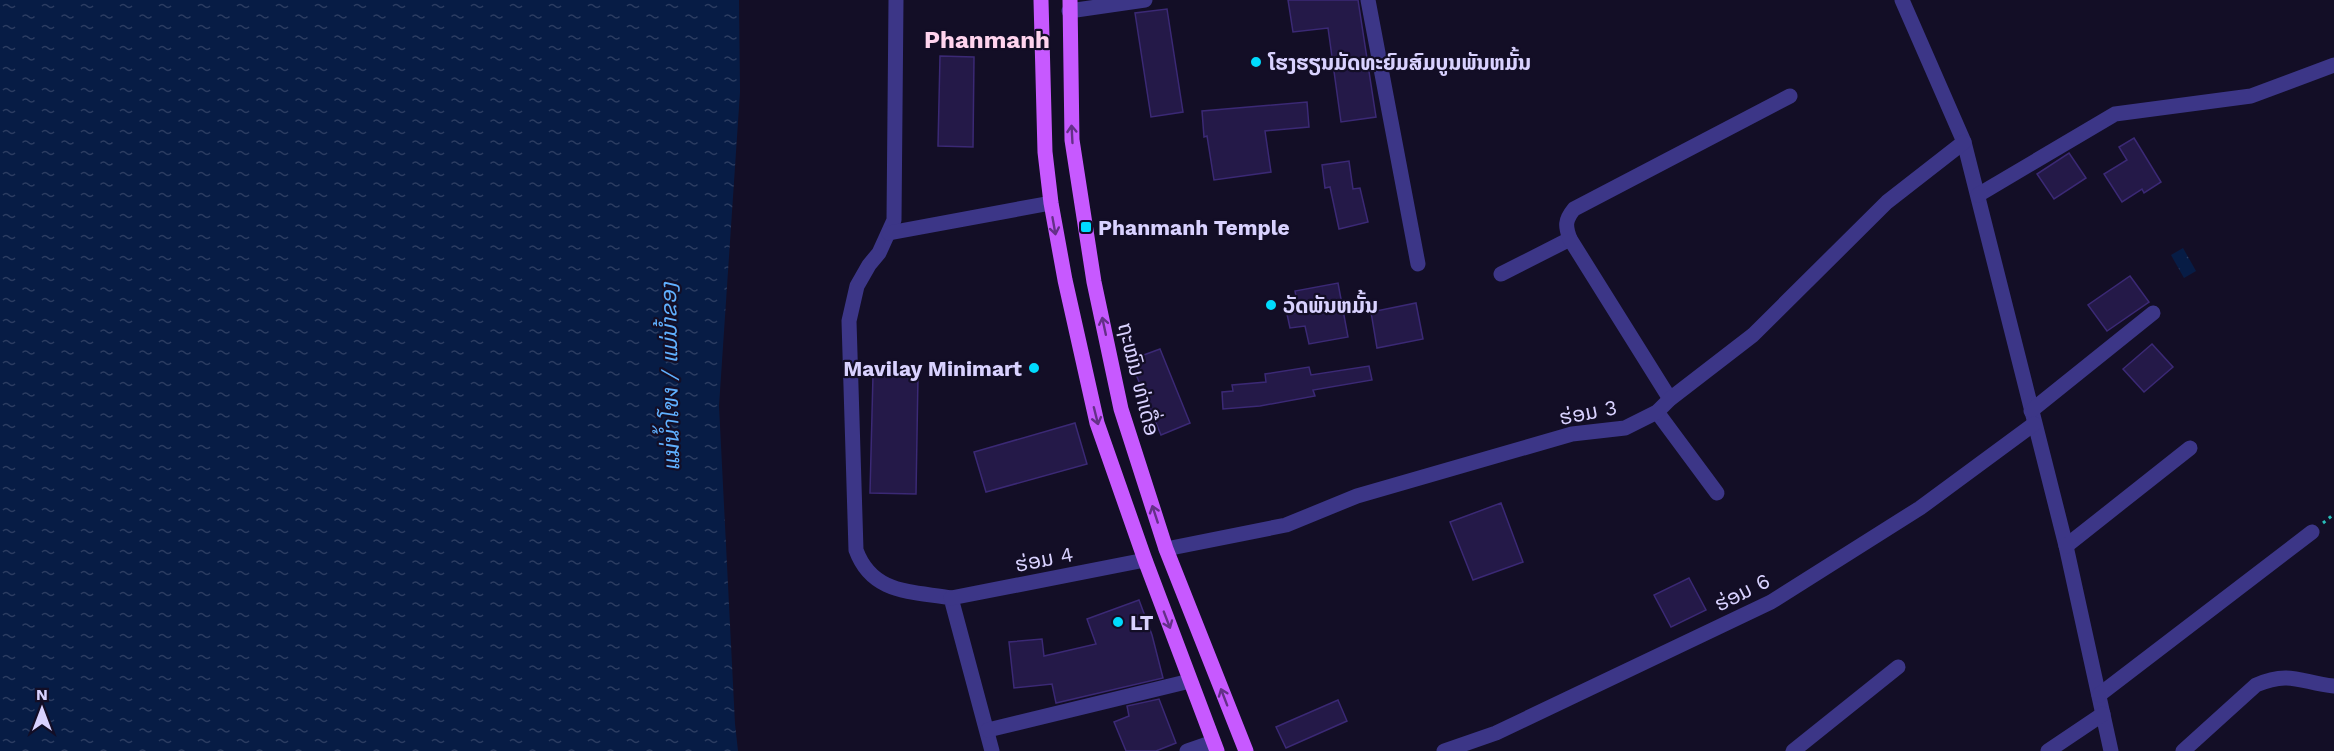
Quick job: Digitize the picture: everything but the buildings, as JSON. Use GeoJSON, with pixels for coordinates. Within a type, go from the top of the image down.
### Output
{"type":"FeatureCollection","features":[{"type":"Feature","properties":{"kind":"main road"},"geometry":{"type":"LineString","coordinates":[[1041,0],[1045,152],[1051,203],[1065,280],[1097,423],[1215,747]]}},
{"type":"Feature","properties":{"kind":"main road","name":"ຖະໝົນ ທ່າເດື່ອ"},"geometry":{"type":"LineString","coordinates":[[1070,6],[1072,140],[1094,282],[1121,409],[1166,549],[1246,751]]}},
{"type":"Feature","properties":{"kind":"street"},"geometry":{"type":"LineString","coordinates":[[896,0],[894,220],[889,233],[857,286],[849,321],[856,550],[866,570],[882,583],[894,588],[951,598],[992,751]]}},
{"type":"Feature","properties":{"kind":"street"},"geometry":{"type":"LineString","coordinates":[[1070,6],[1145,0]]}},
{"type":"Feature","properties":{"kind":"street"},"geometry":{"type":"LineString","coordinates":[[1368,0],[1418,264]]}},
{"type":"Feature","properties":{"kind":"street"},"geometry":{"type":"LineString","coordinates":[[1902,0],[1964,142],[2066,546],[2111,751]]}},
{"type":"Feature","properties":{"kind":"street"},"geometry":{"type":"LineString","coordinates":[[1978,195],[2115,114],[2251,96],[2334,65]]}},
{"type":"Feature","properties":{"kind":"street"},"geometry":{"type":"LineString","coordinates":[[1670,399],[1570,239],[1566,227],[1567,217],[1574,209],[1790,96]]}},
{"type":"Feature","properties":{"kind":"street","name":"ຮ່ອມ 3"},"geometry":{"type":"LineString","coordinates":[[1166,549],[1286,525],[1357,496],[1572,434],[1625,428],[1657,412],[1670,399],[1753,335],[1887,202],[1964,142]]}},
{"type":"Feature","properties":{"kind":"street"},"geometry":{"type":"LineString","coordinates":[[889,233],[1051,203]]}},
{"type":"Feature","properties":{"kind":"street"},"geometry":{"type":"LineString","coordinates":[[1501,274],[1570,239]]}},
{"type":"Feature","properties":{"kind":"street","name":"ຮ່ອມ 6"},"geometry":{"type":"LineString","coordinates":[[1444,751],[1496,733],[1771,602],[1920,508],[2032,418],[2153,313]]}},
{"type":"Feature","properties":{"kind":"street"},"geometry":{"type":"LineString","coordinates":[[1657,412],[1717,494]]}},
{"type":"Feature","properties":{"kind":"street"},"geometry":{"type":"LineString","coordinates":[[2066,546],[2190,448]]}},
{"type":"Feature","properties":{"kind":"street"},"geometry":{"type":"LineString","coordinates":[[2099,694],[2312,532]]}},
{"type":"Feature","properties":{"kind":"street","name":"ຮ່ອມ 4"},"geometry":{"type":"LineString","coordinates":[[951,598],[1145,560]]}},
{"type":"Feature","properties":{"kind":"street"},"geometry":{"type":"LineString","coordinates":[[1793,751],[1898,667]]}},
{"type":"Feature","properties":{"kind":"street"},"geometry":{"type":"LineString","coordinates":[[2183,751],[2256,685],[2270,679],[2293,676],[2334,686]]}},
{"type":"Feature","properties":{"kind":"street"},"geometry":{"type":"LineString","coordinates":[[988,730],[1190,681]]}},
{"type":"Feature","properties":{"kind":"street"},"geometry":{"type":"LineString","coordinates":[[2048,751],[2103,714]]}},
{"type":"Feature","properties":{"kind":"street"},"geometry":{"type":"LineString","coordinates":[[1187,751],[1215,747]]}},
{"type":"Feature","properties":{"kind":"water","name":"แม่น้ำโขง / ແມ່ນ້ຳຂອງ"},"geometry":{"type":"Polygon","coordinates":[[[0,0],[739,0],[740,92],[719,406],[738,751],[0,751],[0,0]]]}},
{"type":"Feature","properties":{"kind":"water"},"geometry":{"type":"Polygon","coordinates":[[[2183,248],[2196,271],[2184,278],[2171,255],[2183,248]]]}},
{"type":"Feature","properties":{"kind":"place","name":"ໂຮງຮຽນມັດທະຍົມສົມບູນພັນຫມັ້ນ"},"geometry":{"type":"Point","coordinates":[1256,62]}},
{"type":"Feature","properties":{"kind":"place","name":"Phanmanh Temple"},"geometry":{"type":"Point","coordinates":[1086,227]}},
{"type":"Feature","properties":{"kind":"place","name":"ວັດພັນຫມັ້ນ"},"geometry":{"type":"Point","coordinates":[1271,305]}},
{"type":"Feature","properties":{"kind":"place","name":"Mavilay Minimart"},"geometry":{"type":"Point","coordinates":[1034,368]}},
{"type":"Feature","properties":{"kind":"place","name":"LT"},"geometry":{"type":"Point","coordinates":[1118,622]}},
{"type":"Feature","properties":{"kind":"district","name":"Phanmanh"},"geometry":{"type":"Point","coordinates":[987,40]}}]}
